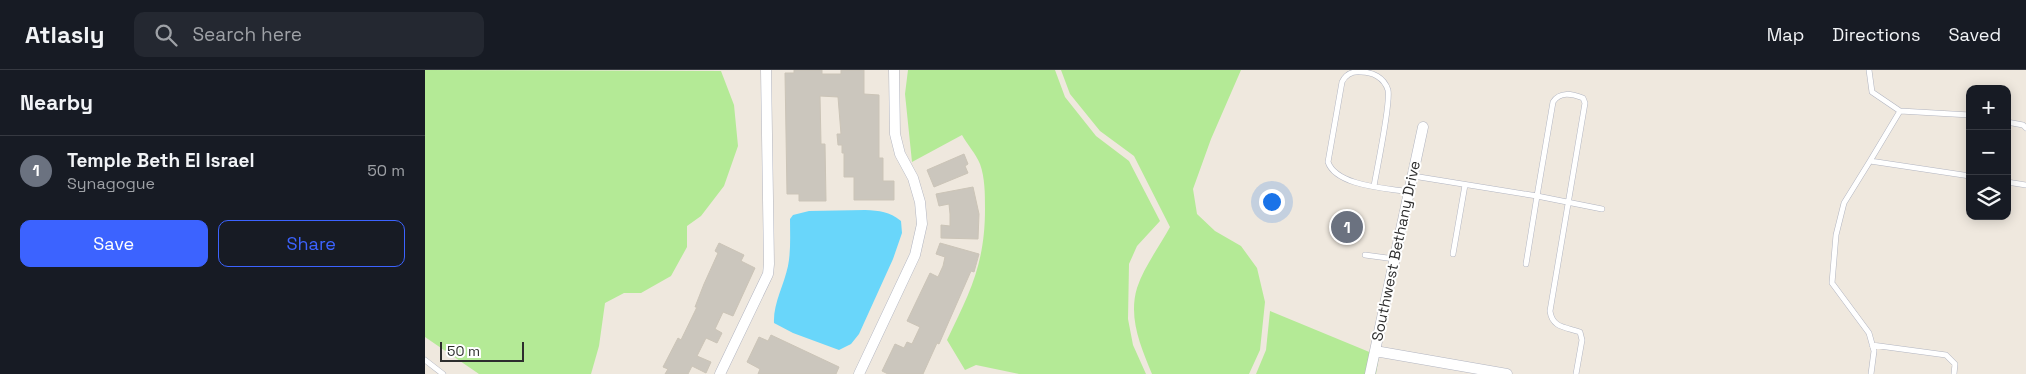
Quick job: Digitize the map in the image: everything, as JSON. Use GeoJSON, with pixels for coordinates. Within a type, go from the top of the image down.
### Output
{"type":"FeatureCollection","features":[{"type":"Feature","properties":{"kind":"street"},"geometry":{"type":"LineString","coordinates":[[720,374],[767,274],[769,264],[766,70]]}},
{"type":"Feature","properties":{"kind":"street"},"geometry":{"type":"LineString","coordinates":[[859,374],[915,255],[922,224],[921,202],[913,178],[900,154],[895,134],[894,70]]}},
{"type":"Feature","properties":{"kind":"street","name":"Southwest Bethany Drive"},"geometry":{"type":"LineString","coordinates":[[1370,374],[1423,127]]}},
{"type":"Feature","properties":{"kind":"street"},"geometry":{"type":"LineString","coordinates":[[1375,352],[1507,374]]}},
{"type":"Feature","properties":{"kind":"lane"},"geometry":{"type":"LineString","coordinates":[[1869,70],[1872,92],[1900,111],[1966,115]]}},
{"type":"Feature","properties":{"kind":"lane"},"geometry":{"type":"LineString","coordinates":[[1374,186],[1388,90],[1379,77],[1370,73],[1353,71],[1342,82],[1328,162],[1330,169],[1351,182],[1374,186],[1409,192]]}},
{"type":"Feature","properties":{"kind":"lane"},"geometry":{"type":"LineString","coordinates":[[1526,264],[1553,102],[1561,94],[1579,96],[1583,98],[1585,103],[1551,311],[1551,320],[1555,324],[1580,332],[1582,340],[1576,374]]}},
{"type":"Feature","properties":{"kind":"lane"},"geometry":{"type":"LineString","coordinates":[[1871,374],[1874,351],[1869,333],[1832,283],[1836,235],[1844,202],[1900,111]]}},
{"type":"Feature","properties":{"kind":"lane"},"geometry":{"type":"LineString","coordinates":[[2011,123],[2023,125],[2026,128]]}},
{"type":"Feature","properties":{"kind":"lane"},"geometry":{"type":"LineString","coordinates":[[1870,161],[1966,175]]}},
{"type":"Feature","properties":{"kind":"lane"},"geometry":{"type":"LineString","coordinates":[[1413,176],[1537,196],[1602,209]]}},
{"type":"Feature","properties":{"kind":"lane"},"geometry":{"type":"LineString","coordinates":[[2011,183],[2026,185]]}},
{"type":"Feature","properties":{"kind":"lane"},"geometry":{"type":"LineString","coordinates":[[1453,254],[1465,185]]}},
{"type":"Feature","properties":{"kind":"lane"},"geometry":{"type":"LineString","coordinates":[[1365,255],[1395,259]]}},
{"type":"Feature","properties":{"kind":"lane"},"geometry":{"type":"LineString","coordinates":[[1872,345],[1946,355],[1955,364],[1954,374]]}},
{"type":"Feature","properties":{"kind":"lane"},"geometry":{"type":"LineString","coordinates":[[425,360],[443,374]]}},
{"type":"Feature","properties":{"kind":"green space"},"geometry":{"type":"Polygon","coordinates":[[[425,70],[721,71],[734,105],[738,146],[724,186],[701,216],[687,226],[687,247],[671,276],[641,293],[624,293],[605,303],[599,346],[591,374],[479,374],[425,337],[425,70]]]}},
{"type":"Feature","properties":{"kind":"green space"},"geometry":{"type":"Polygon","coordinates":[[[908,70],[1055,70],[1065,97],[1096,136],[1129,161],[1160,221],[1137,246],[1129,264],[1128,319],[1133,345],[1146,374],[1019,374],[976,365],[965,370],[947,340],[963,307],[979,262],[984,228],[985,198],[983,175],[978,160],[962,135],[912,162],[905,94],[908,70]]]}},
{"type":"Feature","properties":{"kind":"green space"},"geometry":{"type":"Polygon","coordinates":[[[1061,70],[1241,70],[1211,139],[1193,189],[1197,214],[1215,231],[1241,246],[1257,268],[1265,302],[1260,350],[1249,374],[1152,374],[1137,332],[1134,310],[1135,299],[1137,288],[1144,272],[1170,227],[1134,156],[1100,131],[1070,94],[1061,70]]]}},
{"type":"Feature","properties":{"kind":"green space"},"geometry":{"type":"Polygon","coordinates":[[[1270,311],[1379,356],[1376,374],[1256,374],[1266,350],[1270,311]]]}},
{"type":"Feature","properties":{"kind":"water"},"geometry":{"type":"Polygon","coordinates":[[[865,210],[884,212],[897,218],[901,221],[902,233],[893,259],[859,334],[851,344],[839,350],[793,333],[774,323],[777,302],[788,266],[790,219],[793,215],[809,211],[865,210]]]}},
{"type":"Feature","properties":{"kind":"building"},"geometry":{"type":"Polygon","coordinates":[[[794,70],[822,70],[822,74],[841,74],[841,70],[864,70],[864,94],[879,95],[879,158],[883,158],[883,181],[894,181],[894,200],[854,200],[854,177],[844,177],[844,153],[842,153],[842,145],[838,145],[837,134],[841,134],[838,97],[820,96],[821,144],[825,144],[826,201],[799,201],[799,194],[787,194],[785,73],[794,73],[794,70]]]}},
{"type":"Feature","properties":{"kind":"building"},"geometry":{"type":"Polygon","coordinates":[[[964,154],[968,164],[965,166],[968,173],[934,187],[927,170],[964,154]]]}},
{"type":"Feature","properties":{"kind":"building"},"geometry":{"type":"Polygon","coordinates":[[[973,187],[979,214],[978,239],[941,238],[941,225],[950,226],[949,204],[939,206],[936,194],[973,187]]]}},
{"type":"Feature","properties":{"kind":"building"},"geometry":{"type":"Polygon","coordinates":[[[719,243],[744,255],[741,261],[755,268],[733,316],[723,312],[715,329],[722,333],[717,343],[706,338],[697,356],[711,362],[706,373],[692,366],[688,374],[665,374],[668,369],[663,367],[678,338],[681,340],[697,307],[695,307],[718,253],[715,251],[719,243]]]}},
{"type":"Feature","properties":{"kind":"building"},"geometry":{"type":"Polygon","coordinates":[[[940,243],[979,254],[974,272],[971,271],[939,344],[937,343],[923,374],[888,374],[882,371],[895,344],[904,348],[907,342],[912,344],[920,327],[907,321],[930,273],[938,277],[943,266],[945,257],[936,254],[940,243]]]}},
{"type":"Feature","properties":{"kind":"building"},"geometry":{"type":"Polygon","coordinates":[[[771,335],[839,367],[836,374],[758,374],[760,369],[747,362],[759,337],[768,341],[771,335]]]}},
{"type":"Feature","properties":{"kind":"place","name":"Temple Beth El Israel"},"geometry":{"type":"Point","coordinates":[1347,227]}}]}
